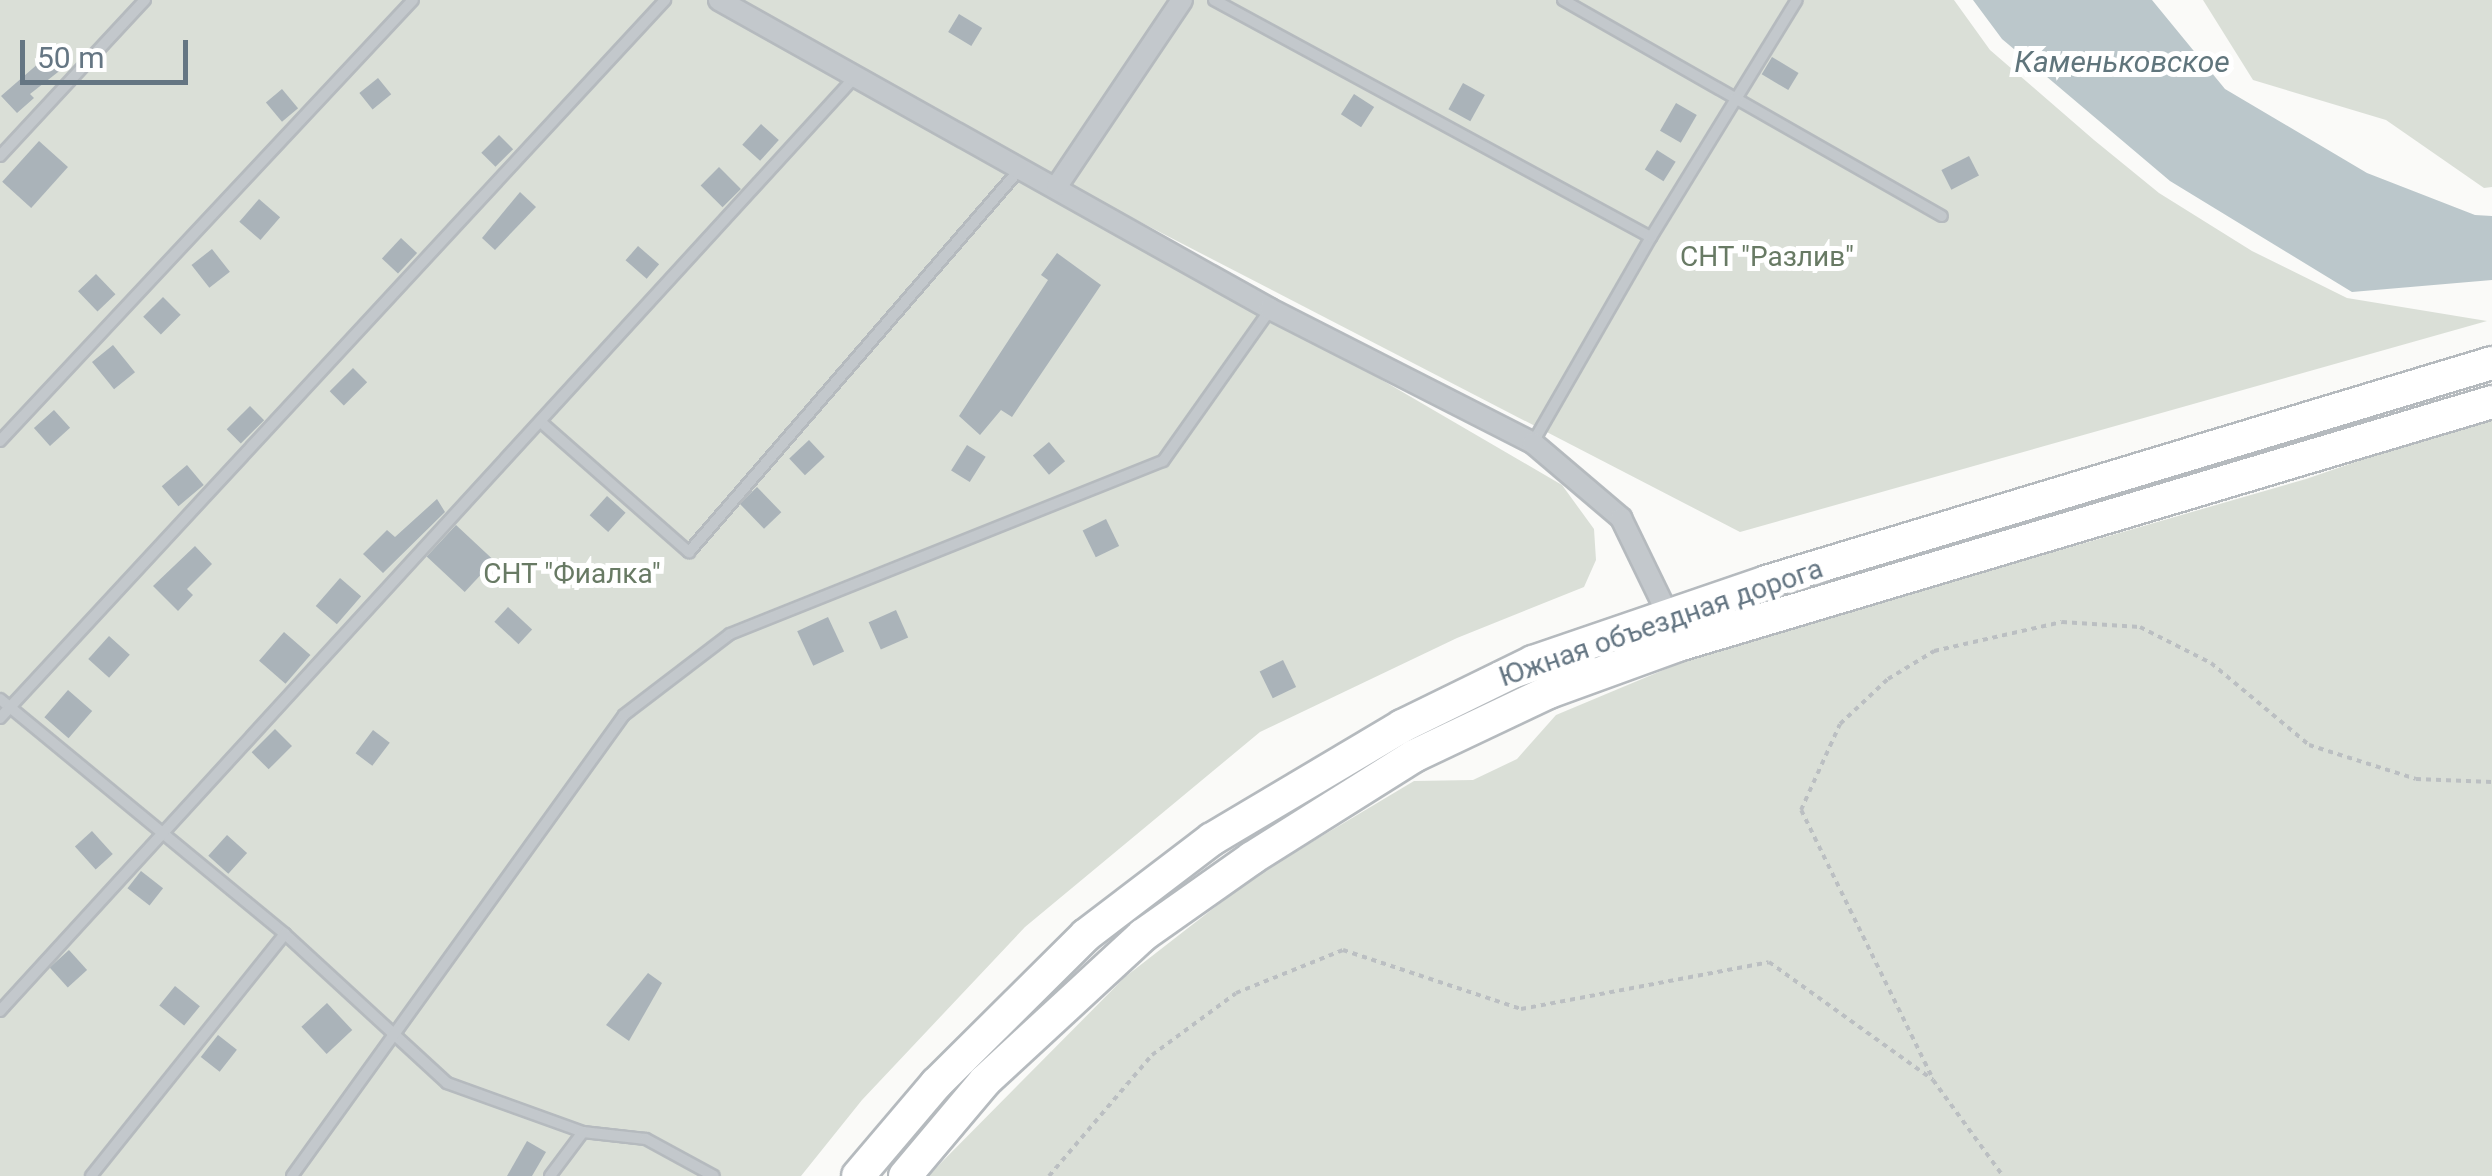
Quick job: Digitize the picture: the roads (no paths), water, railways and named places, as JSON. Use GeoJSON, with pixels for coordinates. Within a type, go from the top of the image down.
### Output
{"type":"FeatureCollection","features":[{"type":"Feature","properties":{"kind":"main road","name":"Южная объездная дорога"},"geometry":{"type":"LineString","coordinates":[[904,1176],[985,1081],[1143,935],[1252,858],[1414,756],[1657,636],[2492,363]]}},
{"type":"Feature","properties":{"kind":"main road","name":"Южная объездная дорога"},"geometry":{"type":"LineString","coordinates":[[858,1176],[936,1084],[1058,962],[1212,839],[1402,726],[1534,662],[1657,636],[2492,402]]}},
{"type":"Feature","properties":{"kind":"street"},"geometry":{"type":"LineString","coordinates":[[720,0],[1270,309],[1533,443],[1621,518],[1657,636]]}},
{"type":"Feature","properties":{"kind":"street"},"geometry":{"type":"LineString","coordinates":[[1057,186],[1182,0]]}},
{"type":"Feature","properties":{"kind":"lane"},"geometry":{"type":"LineString","coordinates":[[0,156],[146,0]]}},
{"type":"Feature","properties":{"kind":"lane"},"geometry":{"type":"LineString","coordinates":[[0,442],[413,0]]}},
{"type":"Feature","properties":{"kind":"lane"},"geometry":{"type":"LineString","coordinates":[[0,718],[665,0]]}},
{"type":"Feature","properties":{"kind":"lane"},"geometry":{"type":"LineString","coordinates":[[1214,0],[1651,237]]}},
{"type":"Feature","properties":{"kind":"lane"},"geometry":{"type":"LineString","coordinates":[[1563,0],[1734,101],[1942,216]]}},
{"type":"Feature","properties":{"kind":"lane"},"geometry":{"type":"LineString","coordinates":[[1533,443],[1651,237],[1797,0]]}},
{"type":"Feature","properties":{"kind":"lane"},"geometry":{"type":"LineString","coordinates":[[0,1010],[542,423],[856,75]]}},
{"type":"Feature","properties":{"kind":"lane"},"geometry":{"type":"LineString","coordinates":[[542,423],[689,552],[1020,168]]}},
{"type":"Feature","properties":{"kind":"lane"},"geometry":{"type":"LineString","coordinates":[[292,1176],[624,715],[730,634],[1163,461],[1270,309]]}},
{"type":"Feature","properties":{"kind":"lane"},"geometry":{"type":"LineString","coordinates":[[0,698],[285,934],[391,1036],[447,1083],[583,1132],[646,1139],[714,1176]]}},
{"type":"Feature","properties":{"kind":"lane"},"geometry":{"type":"LineString","coordinates":[[91,1176],[285,934]]}},
{"type":"Feature","properties":{"kind":"lane"},"geometry":{"type":"LineString","coordinates":[[550,1176],[583,1132]]}},
{"type":"Feature","properties":{"kind":"water","name":"Каменьковское"},"geometry":{"type":"Polygon","coordinates":[[[1973,0],[2152,0],[2225,89],[2367,173],[2475,215],[2492,216],[2492,280],[2352,292],[2170,181],[2002,39],[1973,0]]]}},
{"type":"Feature","properties":{"kind":"park label","name":"СНТ \"Разлив\""},"geometry":{"type":"Point","coordinates":[1767,257]}},
{"type":"Feature","properties":{"kind":"park label","name":"СНТ \"Фиалка\""},"geometry":{"type":"Point","coordinates":[572,574]}}]}
